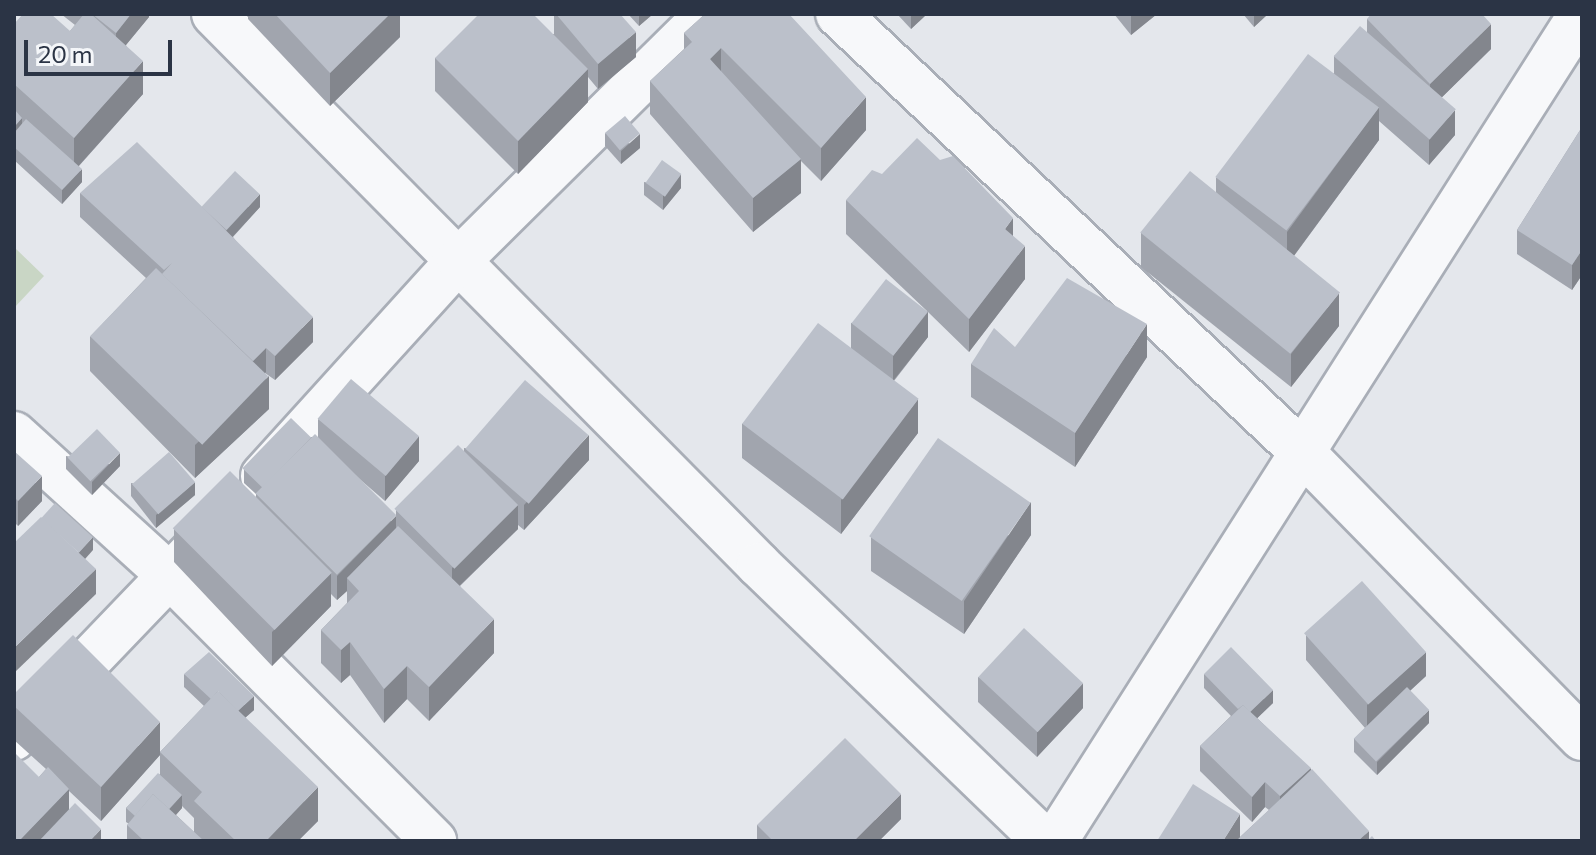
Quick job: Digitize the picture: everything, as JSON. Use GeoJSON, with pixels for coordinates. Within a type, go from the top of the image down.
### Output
{"type":"FeatureCollection","features":[{"type":"Feature","properties":{"kind":"street"},"geometry":{"type":"LineString","coordinates":[[214,14],[1045,841]]}},
{"type":"Feature","properties":{"kind":"street"},"geometry":{"type":"LineString","coordinates":[[14,738],[171,577],[459,260],[708,14]]}},
{"type":"Feature","properties":{"kind":"street"},"geometry":{"type":"LineString","coordinates":[[838,14],[1300,450],[1582,738]]}},
{"type":"Feature","properties":{"kind":"street"},"geometry":{"type":"LineString","coordinates":[[1055,841],[1300,450],[1581,14]]}},
{"type":"Feature","properties":{"kind":"street"},"geometry":{"type":"LineString","coordinates":[[14,434],[171,577],[434,841]]}},
{"type":"Feature","properties":{"kind":"green space"},"geometry":{"type":"Polygon","coordinates":[[[14,247],[44,276],[14,308],[14,247]]]}},
{"type":"Feature","properties":{"kind":"building"},"geometry":{"type":"Polygon","coordinates":[[[23,14],[51,14],[70,31],[84,14],[91,14],[143,61],[74,138],[14,84],[14,24],[23,14]]]}},
{"type":"Feature","properties":{"kind":"building"},"geometry":{"type":"Polygon","coordinates":[[[92,14],[131,14],[116,33],[92,14]]]}},
{"type":"Feature","properties":{"kind":"building"},"geometry":{"type":"Polygon","coordinates":[[[275,14],[390,14],[330,73],[275,14]]]}},
{"type":"Feature","properties":{"kind":"building"},"geometry":{"type":"Polygon","coordinates":[[[479,14],[533,14],[588,69],[518,141],[435,58],[479,14]]]}},
{"type":"Feature","properties":{"kind":"building"},"geometry":{"type":"Polygon","coordinates":[[[556,14],[620,14],[636,32],[598,64],[556,14]]]}},
{"type":"Feature","properties":{"kind":"building"},"geometry":{"type":"Polygon","coordinates":[[[705,14],[789,14],[866,97],[821,148],[721,48],[710,59],[801,159],[753,198],[650,81],[692,42],[684,33],[705,14]]]}},
{"type":"Feature","properties":{"kind":"building"},"geometry":{"type":"Polygon","coordinates":[[[1371,14],[1482,14],[1491,24],[1430,84],[1367,19],[1371,14]]]}},
{"type":"Feature","properties":{"kind":"building"},"geometry":{"type":"Polygon","coordinates":[[[1360,26],[1456,109],[1430,140],[1334,56],[1360,26]]]}},
{"type":"Feature","properties":{"kind":"building"},"geometry":{"type":"Polygon","coordinates":[[[1308,54],[1379,108],[1286,231],[1215,177],[1308,54]]]}},
{"type":"Feature","properties":{"kind":"building"},"geometry":{"type":"Polygon","coordinates":[[[14,109],[22,118],[14,127],[14,109]]]}},
{"type":"Feature","properties":{"kind":"building"},"geometry":{"type":"Polygon","coordinates":[[[625,116],[640,134],[620,150],[605,133],[625,116]]]}},
{"type":"Feature","properties":{"kind":"building"},"geometry":{"type":"Polygon","coordinates":[[[26,119],[82,169],[62,190],[14,147],[14,133],[26,119]]]}},
{"type":"Feature","properties":{"kind":"building"},"geometry":{"type":"Polygon","coordinates":[[[1582,127],[1582,250],[1572,265],[1517,230],[1582,127]]]}},
{"type":"Feature","properties":{"kind":"building"},"geometry":{"type":"Polygon","coordinates":[[[917,138],[940,160],[953,156],[1013,218],[1005,229],[1025,246],[969,319],[846,200],[872,170],[882,174],[917,138]]]}},
{"type":"Feature","properties":{"kind":"building"},"geometry":{"type":"Polygon","coordinates":[[[137,142],[313,317],[275,356],[266,348],[253,361],[162,274],[172,263],[164,270],[80,193],[137,142]]]}},
{"type":"Feature","properties":{"kind":"building"},"geometry":{"type":"Polygon","coordinates":[[[662,160],[681,174],[665,197],[646,183],[662,160]]]}},
{"type":"Feature","properties":{"kind":"building"},"geometry":{"type":"Polygon","coordinates":[[[235,171],[260,194],[226,230],[202,207],[235,171]]]}},
{"type":"Feature","properties":{"kind":"building"},"geometry":{"type":"Polygon","coordinates":[[[1190,171],[1340,292],[1290,354],[1140,232],[1190,171]]]}},
{"type":"Feature","properties":{"kind":"building"},"geometry":{"type":"Polygon","coordinates":[[[156,268],[268,376],[202,445],[90,336],[156,268]]]}},
{"type":"Feature","properties":{"kind":"building"},"geometry":{"type":"Polygon","coordinates":[[[1067,278],[1147,324],[1075,433],[971,364],[994,328],[1015,347],[1067,278]]]}},
{"type":"Feature","properties":{"kind":"building"},"geometry":{"type":"Polygon","coordinates":[[[886,279],[928,312],[893,356],[852,323],[886,279]]]}},
{"type":"Feature","properties":{"kind":"building"},"geometry":{"type":"Polygon","coordinates":[[[818,323],[919,399],[843,499],[742,424],[818,323]]]}},
{"type":"Feature","properties":{"kind":"building"},"geometry":{"type":"Polygon","coordinates":[[[351,379],[419,436],[386,476],[318,419],[351,379]]]}},
{"type":"Feature","properties":{"kind":"building"},"geometry":{"type":"Polygon","coordinates":[[[525,380],[588,435],[529,504],[465,449],[525,380]]]}},
{"type":"Feature","properties":{"kind":"building"},"geometry":{"type":"Polygon","coordinates":[[[291,418],[311,437],[263,488],[242,468],[291,418]]]}},
{"type":"Feature","properties":{"kind":"building"},"geometry":{"type":"Polygon","coordinates":[[[97,429],[120,453],[90,481],[68,457],[97,429]]]}},
{"type":"Feature","properties":{"kind":"building"},"geometry":{"type":"Polygon","coordinates":[[[315,434],[396,515],[337,575],[256,493],[315,434]]]}},
{"type":"Feature","properties":{"kind":"building"},"geometry":{"type":"Polygon","coordinates":[[[938,438],[1031,503],[962,601],[869,536],[938,438]]]}},
{"type":"Feature","properties":{"kind":"building"},"geometry":{"type":"Polygon","coordinates":[[[458,445],[518,505],[454,569],[394,509],[458,445]]]}},
{"type":"Feature","properties":{"kind":"building"},"geometry":{"type":"Polygon","coordinates":[[[14,451],[42,476],[18,501],[14,497],[14,451]]]}},
{"type":"Feature","properties":{"kind":"building"},"geometry":{"type":"Polygon","coordinates":[[[169,452],[195,482],[158,514],[132,484],[169,452]]]}},
{"type":"Feature","properties":{"kind":"building"},"geometry":{"type":"Polygon","coordinates":[[[230,471],[332,573],[275,630],[173,528],[230,471]]]}},
{"type":"Feature","properties":{"kind":"building"},"geometry":{"type":"Polygon","coordinates":[[[55,503],[93,537],[79,553],[41,519],[55,503]]]}},
{"type":"Feature","properties":{"kind":"building"},"geometry":{"type":"Polygon","coordinates":[[[41,517],[96,569],[14,648],[14,543],[41,517]]]}},
{"type":"Feature","properties":{"kind":"building"},"geometry":{"type":"Polygon","coordinates":[[[398,526],[494,619],[429,687],[407,666],[384,689],[350,642],[341,650],[321,630],[359,591],[347,578],[398,526]]]}},
{"type":"Feature","properties":{"kind":"building"},"geometry":{"type":"Polygon","coordinates":[[[1362,581],[1426,652],[1368,705],[1304,633],[1362,581]]]}},
{"type":"Feature","properties":{"kind":"building"},"geometry":{"type":"Polygon","coordinates":[[[1024,628],[1083,683],[1038,732],[978,677],[1024,628]]]}},
{"type":"Feature","properties":{"kind":"building"},"geometry":{"type":"Polygon","coordinates":[[[73,635],[160,722],[101,787],[14,706],[14,694],[73,635]]]}},
{"type":"Feature","properties":{"kind":"building"},"geometry":{"type":"Polygon","coordinates":[[[1231,647],[1273,690],[1250,712],[1243,705],[1238,709],[1204,674],[1231,647]]]}},
{"type":"Feature","properties":{"kind":"building"},"geometry":{"type":"Polygon","coordinates":[[[209,652],[254,696],[238,711],[218,691],[211,699],[184,674],[209,652]]]}},
{"type":"Feature","properties":{"kind":"building"},"geometry":{"type":"Polygon","coordinates":[[[1407,687],[1429,710],[1376,761],[1354,738],[1407,687]]]}},
{"type":"Feature","properties":{"kind":"building"},"geometry":{"type":"Polygon","coordinates":[[[218,691],[318,787],[266,841],[236,841],[194,801],[202,792],[160,752],[218,691]]]}},
{"type":"Feature","properties":{"kind":"building"},"geometry":{"type":"Polygon","coordinates":[[[1243,705],[1311,768],[1280,796],[1265,782],[1252,797],[1200,746],[1243,705]]]}},
{"type":"Feature","properties":{"kind":"building"},"geometry":{"type":"Polygon","coordinates":[[[845,738],[901,794],[854,841],[773,841],[757,825],[845,738]]]}},
{"type":"Feature","properties":{"kind":"building"},"geometry":{"type":"Polygon","coordinates":[[[14,752],[39,777],[48,767],[69,789],[19,841],[14,841],[14,752]]]}},
{"type":"Feature","properties":{"kind":"building"},"geometry":{"type":"Polygon","coordinates":[[[1312,769],[1369,831],[1358,841],[1236,841],[1312,769]]]}},
{"type":"Feature","properties":{"kind":"building"},"geometry":{"type":"Polygon","coordinates":[[[158,773],[182,795],[169,809],[153,794],[135,816],[126,808],[158,773]]]}},
{"type":"Feature","properties":{"kind":"building"},"geometry":{"type":"Polygon","coordinates":[[[1193,784],[1240,814],[1223,841],[1157,841],[1193,784]]]}},
{"type":"Feature","properties":{"kind":"building"},"geometry":{"type":"Polygon","coordinates":[[[153,794],[204,841],[144,841],[127,825],[153,794]]]}},
{"type":"Feature","properties":{"kind":"building"},"geometry":{"type":"Polygon","coordinates":[[[75,803],[101,829],[90,841],[39,841],[75,803]]]}}]}
